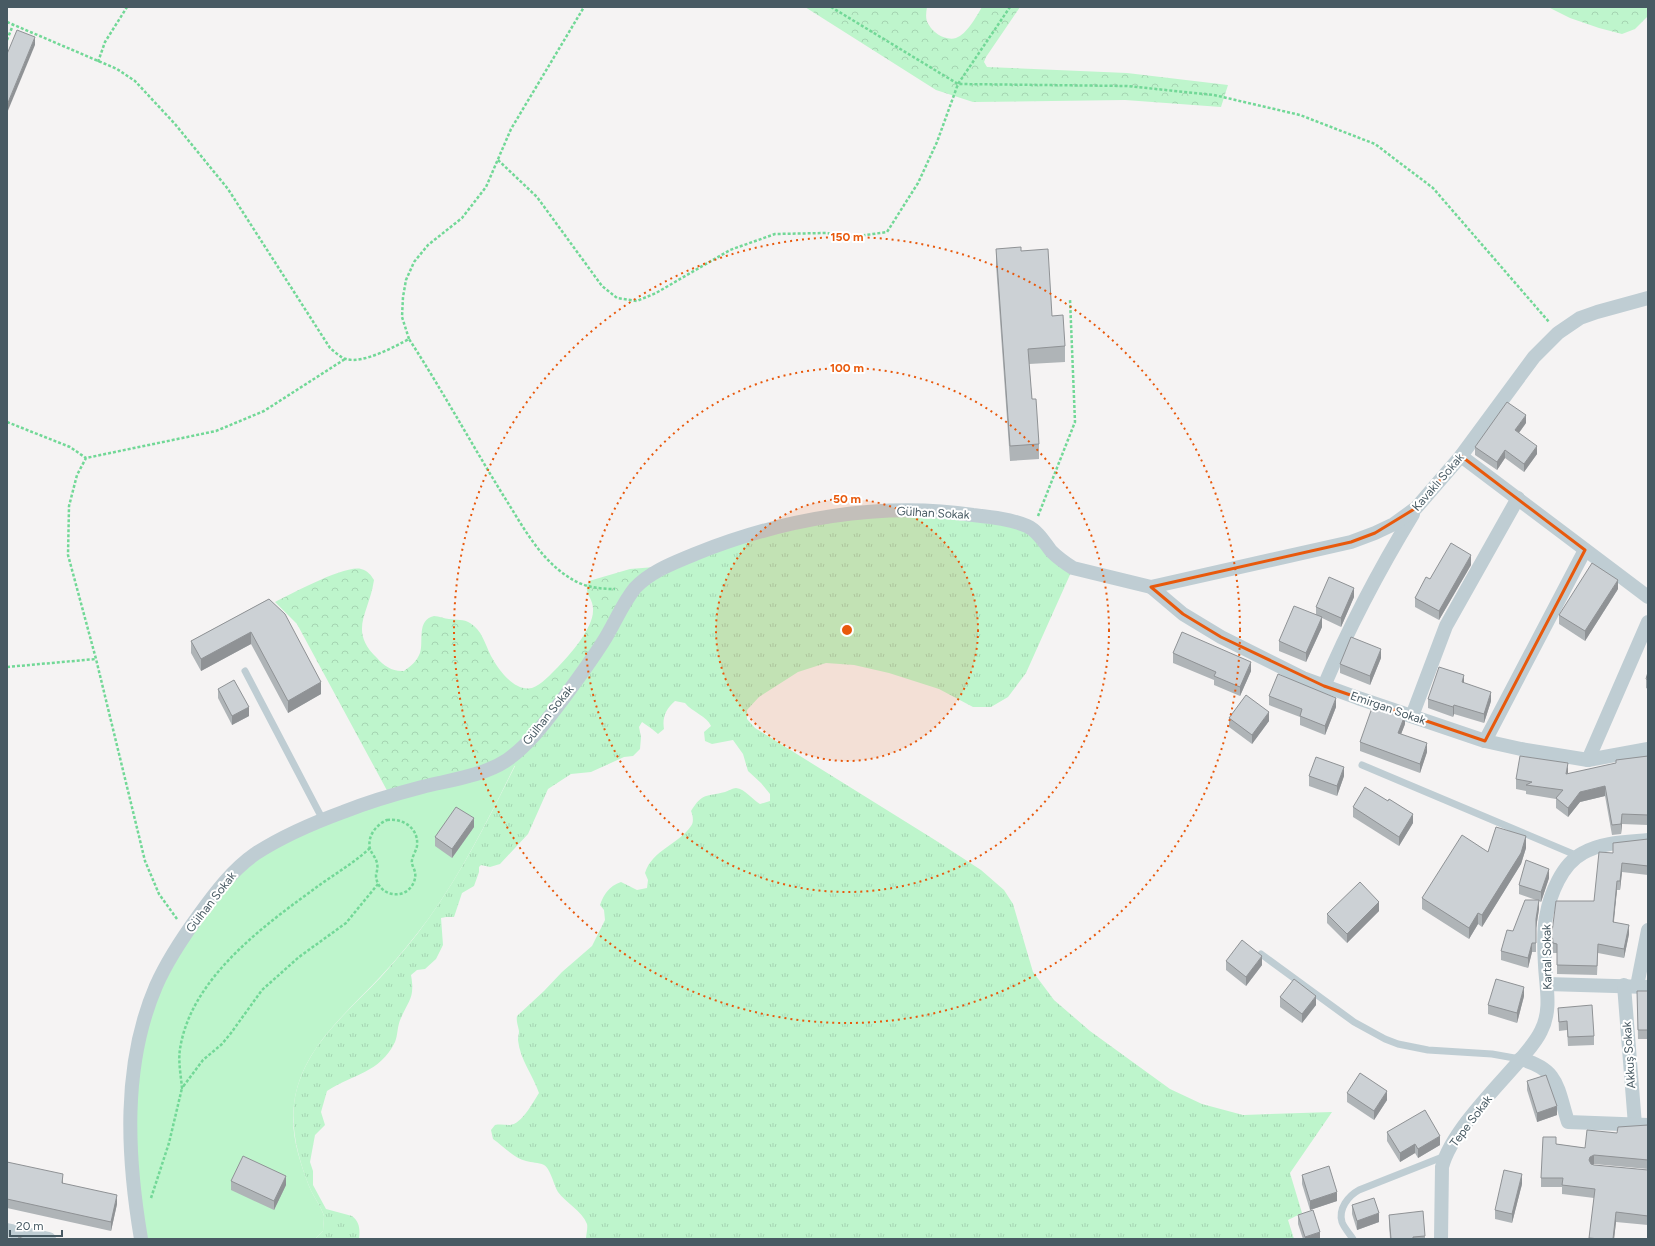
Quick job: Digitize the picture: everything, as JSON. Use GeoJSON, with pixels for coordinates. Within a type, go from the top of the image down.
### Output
{"type":"FeatureCollection","features":[{"type":"Feature","properties":{"kind":"street","name":"Kavaklı Sokak"},"geometry":{"type":"LineString","coordinates":[[1151,587],[1351,542],[1394,524],[1416,508],[1461,456],[1519,376],[1543,347],[1558,333],[1580,318],[1648,298]]}},
{"type":"Feature","properties":{"kind":"street"},"geometry":{"type":"LineString","coordinates":[[1461,456],[1648,597]]}},
{"type":"Feature","properties":{"kind":"street"},"geometry":{"type":"LineString","coordinates":[[1412,716],[1433,656],[1446,626],[1518,498]]}},
{"type":"Feature","properties":{"kind":"street"},"geometry":{"type":"LineString","coordinates":[[1324,686],[1344,639],[1416,508]]}},
{"type":"Feature","properties":{"kind":"street","name":"Gülhan Sokak"},"geometry":{"type":"LineString","coordinates":[[141,1239],[132,1176],[132,1084],[143,1022],[156,986],[186,932],[226,880],[239,867],[255,854],[280,840],[324,820],[390,796],[469,776],[492,768],[507,760],[530,740],[551,715],[603,642],[634,590],[647,578],[668,566],[703,551],[743,537],[788,524],[828,517],[907,509],[934,510],[1002,519],[1027,526],[1033,530],[1053,553],[1073,568],[1151,587]]}},
{"type":"Feature","properties":{"kind":"street"},"geometry":{"type":"LineString","coordinates":[[1485,741],[1585,550]]}},
{"type":"Feature","properties":{"kind":"street","name":"Emirgan Sokak"},"geometry":{"type":"LineString","coordinates":[[1151,587],[1183,614],[1221,636],[1303,678],[1485,741],[1521,749],[1588,760],[1648,749]]}},
{"type":"Feature","properties":{"kind":"street"},"geometry":{"type":"LineString","coordinates":[[1588,760],[1648,622]]}},
{"type":"Feature","properties":{"kind":"street","name":"Kartal Sokak"},"geometry":{"type":"LineString","coordinates":[[1520,1059],[1537,1038],[1545,1022],[1548,1006],[1544,938],[1546,916],[1552,896],[1561,876],[1569,865],[1583,853],[1605,845],[1648,840]]}},
{"type":"Feature","properties":{"kind":"street","name":"Akkuş Sokak"},"geometry":{"type":"LineString","coordinates":[[1641,1125],[1636,986],[1648,930]]}},
{"type":"Feature","properties":{"kind":"street"},"geometry":{"type":"LineString","coordinates":[[1547,984],[1636,986]]}},
{"type":"Feature","properties":{"kind":"street"},"geometry":{"type":"LineString","coordinates":[[1520,1059],[1541,1066],[1550,1072],[1555,1078],[1568,1122],[1641,1125]]}},
{"type":"Feature","properties":{"kind":"street","name":"Tepe Sokak"},"geometry":{"type":"LineString","coordinates":[[1441,1239],[1442,1167],[1445,1156],[1465,1125],[1520,1059]]}},
{"type":"Feature","properties":{"kind":"street"},"geometry":{"type":"LineString","coordinates":[[7,1230],[49,1239]]}},
{"type":"Feature","properties":{"kind":"lane"},"geometry":{"type":"LineString","coordinates":[[245,671],[324,820]]}},
{"type":"Feature","properties":{"kind":"lane"},"geometry":{"type":"LineString","coordinates":[[1362,765],[1578,856]]}},
{"type":"Feature","properties":{"kind":"lane"},"geometry":{"type":"LineString","coordinates":[[1261,954],[1354,1022],[1385,1039],[1398,1044],[1428,1050],[1492,1054],[1520,1059]]}},
{"type":"Feature","properties":{"kind":"lane"},"geometry":{"type":"LineString","coordinates":[[1353,1239],[1342,1220],[1342,1209],[1348,1198],[1359,1190],[1445,1156]]}},
{"type":"Feature","properties":{"kind":"path"},"geometry":{"type":"LineString","coordinates":[[98,62],[105,42],[126,7]]}},
{"type":"Feature","properties":{"kind":"path"},"geometry":{"type":"LineString","coordinates":[[584,7],[512,129],[486,187],[462,218],[428,246],[414,262],[406,280],[402,317],[409,338],[472,445],[516,516],[536,545],[552,563],[577,582],[603,590],[634,590]]}},
{"type":"Feature","properties":{"kind":"path"},"geometry":{"type":"LineString","coordinates":[[831,7],[958,84],[1127,86],[1214,95],[1300,115],[1375,144],[1433,188],[1558,333]]}},
{"type":"Feature","properties":{"kind":"path"},"geometry":{"type":"LineString","coordinates":[[498,160],[537,197],[602,286],[617,298],[637,301],[656,293],[730,250],[775,234],[826,233],[859,236],[887,232],[918,183],[937,142],[958,84],[1010,7]]}},
{"type":"Feature","properties":{"kind":"path"},"geometry":{"type":"LineString","coordinates":[[7,22],[117,69],[135,81],[175,124],[228,189],[330,348],[345,359],[359,360],[393,348],[409,338]]}},
{"type":"Feature","properties":{"kind":"path"},"geometry":{"type":"LineString","coordinates":[[7,40],[13,25]]}},
{"type":"Feature","properties":{"kind":"path"},"geometry":{"type":"LineString","coordinates":[[1033,530],[1075,422],[1070,299]]}},
{"type":"Feature","properties":{"kind":"path"},"geometry":{"type":"LineString","coordinates":[[7,422],[70,446],[86,458],[216,431],[264,411],[345,359]]}},
{"type":"Feature","properties":{"kind":"path"},"geometry":{"type":"LineString","coordinates":[[86,458],[77,475],[69,506],[68,555],[96,659],[145,861],[159,894],[186,932]]}},
{"type":"Feature","properties":{"kind":"path"},"geometry":{"type":"LineString","coordinates":[[7,667],[96,659]]}},
{"type":"Feature","properties":{"kind":"path"},"geometry":{"type":"LineString","coordinates":[[387,820],[405,822],[410,826],[416,836],[417,848],[412,864],[415,879],[411,887],[403,893],[394,894],[384,891],[378,884],[376,874],[377,862],[370,848],[373,831],[387,820]]}},
{"type":"Feature","properties":{"kind":"path"},"geometry":{"type":"LineString","coordinates":[[150,1202],[169,1143],[182,1088],[180,1050],[185,1029],[192,1009],[202,992],[247,942],[310,892],[346,868],[370,848]]}},
{"type":"Feature","properties":{"kind":"path"},"geometry":{"type":"LineString","coordinates":[[182,1088],[203,1060],[222,1044],[231,1033],[262,990],[299,957],[346,923],[378,884]]}},
{"type":"Feature","properties":{"kind":"highlighted area"},"geometry":{"type":"Polygon","coordinates":[[[1461,456],[1585,550],[1485,741],[1324,686],[1221,637],[1183,614],[1151,587],[1351,542],[1375,533],[1416,508],[1461,456]]]}},
{"type":"Feature","properties":{"kind":"green space"},"geometry":{"type":"Polygon","coordinates":[[[805,7],[927,7],[926,19],[931,28],[940,36],[952,39],[964,33],[982,7],[1020,7],[986,57],[984,62],[987,67],[1127,73],[1228,85],[1221,107],[1125,100],[973,102],[936,90],[805,7]]]}},
{"type":"Feature","properties":{"kind":"green space"},"geometry":{"type":"Polygon","coordinates":[[[1548,7],[1648,7],[1648,16],[1635,29],[1622,34],[1570,18],[1548,7]]]}},
{"type":"Feature","properties":{"kind":"green space"},"geometry":{"type":"Polygon","coordinates":[[[869,512],[1027,526],[1073,568],[1026,673],[1008,697],[991,707],[973,707],[939,689],[889,673],[854,665],[826,663],[798,672],[759,697],[747,710],[747,719],[755,728],[981,870],[1004,890],[1013,904],[1033,972],[1054,1000],[1090,1031],[1170,1089],[1202,1104],[1243,1115],[1332,1112],[1290,1173],[1302,1213],[1288,1220],[1294,1239],[586,1239],[587,1224],[585,1219],[558,1192],[546,1167],[542,1164],[528,1162],[513,1155],[493,1139],[491,1130],[495,1125],[510,1125],[519,1121],[527,1112],[539,1093],[519,1047],[517,1016],[562,972],[592,946],[605,920],[604,910],[600,905],[603,897],[608,891],[613,886],[621,882],[637,890],[647,888],[648,880],[645,873],[648,865],[653,858],[680,838],[691,826],[693,819],[691,811],[705,796],[736,788],[746,792],[760,804],[770,801],[770,794],[748,771],[743,754],[733,740],[712,744],[705,741],[704,732],[711,726],[706,719],[685,703],[675,701],[665,714],[664,729],[658,734],[642,722],[639,727],[641,737],[640,749],[633,756],[624,757],[591,772],[571,774],[548,789],[528,834],[500,864],[490,867],[481,865],[479,867],[479,872],[474,886],[462,893],[454,917],[441,918],[443,945],[436,959],[425,969],[417,970],[411,975],[412,994],[400,1021],[395,1042],[389,1052],[374,1067],[327,1091],[321,1112],[325,1125],[315,1135],[310,1162],[313,1171],[313,1185],[326,1209],[355,1218],[359,1226],[359,1239],[315,1239],[323,1231],[324,1216],[309,1186],[302,1166],[295,1135],[293,1114],[298,1084],[306,1066],[315,1049],[327,1034],[381,977],[412,941],[429,918],[464,863],[515,766],[507,760],[634,590],[703,551],[869,512]]]}},
{"type":"Feature","properties":{"kind":"green space"},"geometry":{"type":"Polygon","coordinates":[[[667,566],[647,577],[603,642],[507,760],[390,796],[297,624],[275,602],[305,587],[343,571],[361,569],[369,573],[374,580],[363,621],[362,630],[364,639],[368,648],[386,666],[396,671],[404,671],[414,663],[420,653],[422,632],[425,622],[428,618],[436,616],[465,621],[478,629],[491,656],[502,673],[519,687],[532,688],[549,676],[569,656],[585,633],[592,618],[593,611],[592,602],[587,592],[587,585],[589,581],[630,569],[667,566]]]}},
{"type":"Feature","properties":{"kind":"green space"},"geometry":{"type":"Polygon","coordinates":[[[507,760],[515,765],[475,843],[441,900],[400,955],[340,1019],[315,1049],[298,1084],[293,1114],[294,1135],[305,1176],[324,1216],[323,1231],[315,1239],[141,1239],[132,1168],[143,1022],[208,902],[280,840],[507,760]]]}},
{"type":"Feature","properties":{"kind":"building"},"geometry":{"type":"Polygon","coordinates":[[[17,30],[35,37],[7,105],[7,54],[17,30]]]}},
{"type":"Feature","properties":{"kind":"building"},"geometry":{"type":"Polygon","coordinates":[[[1021,247],[1021,251],[1048,249],[1052,316],[1063,315],[1065,346],[1028,349],[1032,399],[1036,399],[1039,444],[1010,446],[996,249],[1021,247]]]}},
{"type":"Feature","properties":{"kind":"building"},"geometry":{"type":"Polygon","coordinates":[[[1507,402],[1526,415],[1515,430],[1537,446],[1524,464],[1505,450],[1497,462],[1475,447],[1507,402]]]}},
{"type":"Feature","properties":{"kind":"building"},"geometry":{"type":"Polygon","coordinates":[[[1451,543],[1471,555],[1439,611],[1415,598],[1426,577],[1430,579],[1451,543]]]}},
{"type":"Feature","properties":{"kind":"building"},"geometry":{"type":"Polygon","coordinates":[[[1592,563],[1618,580],[1585,631],[1559,615],[1592,563]]]}},
{"type":"Feature","properties":{"kind":"building"},"geometry":{"type":"Polygon","coordinates":[[[1329,577],[1354,588],[1341,618],[1316,607],[1329,577]]]}},
{"type":"Feature","properties":{"kind":"building"},"geometry":{"type":"Polygon","coordinates":[[[269,599],[285,614],[321,682],[288,701],[251,632],[201,659],[191,641],[269,599]]]}},
{"type":"Feature","properties":{"kind":"building"},"geometry":{"type":"Polygon","coordinates":[[[1294,606],[1322,617],[1306,653],[1279,641],[1294,606]]]}},
{"type":"Feature","properties":{"kind":"building"},"geometry":{"type":"Polygon","coordinates":[[[1182,632],[1251,662],[1240,687],[1214,676],[1216,672],[1173,653],[1182,632]]]}},
{"type":"Feature","properties":{"kind":"building"},"geometry":{"type":"Polygon","coordinates":[[[1351,637],[1381,649],[1370,676],[1340,664],[1351,637]]]}},
{"type":"Feature","properties":{"kind":"building"},"geometry":{"type":"Polygon","coordinates":[[[1439,667],[1464,675],[1462,682],[1491,692],[1484,714],[1454,705],[1453,707],[1428,699],[1439,667]]]}},
{"type":"Feature","properties":{"kind":"building"},"geometry":{"type":"Polygon","coordinates":[[[1278,674],[1336,698],[1325,726],[1300,716],[1302,709],[1269,696],[1278,674]]]}},
{"type":"Feature","properties":{"kind":"building"},"geometry":{"type":"Polygon","coordinates":[[[234,680],[249,707],[232,716],[218,689],[234,680]]]}},
{"type":"Feature","properties":{"kind":"building"},"geometry":{"type":"Polygon","coordinates":[[[1246,695],[1269,712],[1252,735],[1229,718],[1246,695]]]}},
{"type":"Feature","properties":{"kind":"building"},"geometry":{"type":"Polygon","coordinates":[[[1373,705],[1405,715],[1398,733],[1427,743],[1420,764],[1360,742],[1373,705]]]}},
{"type":"Feature","properties":{"kind":"building"},"geometry":{"type":"Polygon","coordinates":[[[1520,756],[1568,763],[1566,774],[1616,763],[1616,760],[1648,756],[1648,815],[1622,814],[1621,824],[1612,825],[1605,786],[1580,792],[1568,808],[1556,798],[1563,790],[1526,785],[1532,782],[1516,779],[1520,756]]]}},
{"type":"Feature","properties":{"kind":"building"},"geometry":{"type":"Polygon","coordinates":[[[1316,757],[1344,767],[1337,786],[1309,776],[1316,757]]]}},
{"type":"Feature","properties":{"kind":"building"},"geometry":{"type":"Polygon","coordinates":[[[1365,787],[1388,801],[1389,799],[1413,814],[1399,837],[1353,807],[1365,787]]]}},
{"type":"Feature","properties":{"kind":"building"},"geometry":{"type":"Polygon","coordinates":[[[456,807],[474,818],[452,849],[435,837],[456,807]]]}},
{"type":"Feature","properties":{"kind":"building"},"geometry":{"type":"Polygon","coordinates":[[[1496,827],[1526,836],[1521,853],[1482,915],[1478,913],[1469,928],[1422,898],[1462,835],[1488,852],[1496,827]]]}},
{"type":"Feature","properties":{"kind":"building"},"geometry":{"type":"Polygon","coordinates":[[[1648,839],[1648,866],[1622,863],[1620,881],[1617,881],[1613,922],[1629,925],[1624,949],[1598,944],[1597,966],[1557,965],[1557,944],[1553,943],[1552,932],[1556,901],[1594,901],[1599,852],[1613,853],[1613,843],[1648,839]]]}},
{"type":"Feature","properties":{"kind":"building"},"geometry":{"type":"Polygon","coordinates":[[[1526,860],[1549,869],[1541,892],[1519,885],[1526,860]]]}},
{"type":"Feature","properties":{"kind":"building"},"geometry":{"type":"Polygon","coordinates":[[[1360,882],[1379,902],[1347,934],[1327,914],[1360,882]]]}},
{"type":"Feature","properties":{"kind":"building"},"geometry":{"type":"Polygon","coordinates":[[[1525,900],[1539,900],[1536,919],[1536,943],[1532,943],[1528,958],[1501,951],[1507,930],[1513,931],[1525,900]]]}},
{"type":"Feature","properties":{"kind":"building"},"geometry":{"type":"Polygon","coordinates":[[[1242,940],[1262,956],[1246,977],[1226,961],[1242,940]]]}},
{"type":"Feature","properties":{"kind":"building"},"geometry":{"type":"Polygon","coordinates":[[[1294,979],[1316,996],[1302,1014],[1280,997],[1294,979]]]}},
{"type":"Feature","properties":{"kind":"building"},"geometry":{"type":"Polygon","coordinates":[[[1496,979],[1524,987],[1517,1013],[1488,1005],[1496,979]]]}},
{"type":"Feature","properties":{"kind":"building"},"geometry":{"type":"Polygon","coordinates":[[[1637,991],[1648,991],[1648,1030],[1638,1030],[1637,991]]]}},
{"type":"Feature","properties":{"kind":"building"},"geometry":{"type":"Polygon","coordinates":[[[1592,1005],[1594,1036],[1568,1037],[1567,1021],[1559,1022],[1558,1008],[1592,1005]]]}},
{"type":"Feature","properties":{"kind":"building"},"geometry":{"type":"Polygon","coordinates":[[[1360,1073],[1387,1091],[1374,1111],[1347,1093],[1360,1073]]]}},
{"type":"Feature","properties":{"kind":"building"},"geometry":{"type":"Polygon","coordinates":[[[1546,1075],[1557,1106],[1537,1113],[1527,1081],[1546,1075]]]}},
{"type":"Feature","properties":{"kind":"building"},"geometry":{"type":"Polygon","coordinates":[[[1425,1110],[1440,1136],[1418,1149],[1415,1144],[1400,1153],[1387,1132],[1425,1110]]]}},
{"type":"Feature","properties":{"kind":"building"},"geometry":{"type":"Polygon","coordinates":[[[1648,1125],[1648,1160],[1594,1155],[1590,1157],[1589,1160],[1591,1164],[1594,1165],[1648,1170],[1648,1216],[1616,1212],[1613,1239],[1589,1238],[1595,1189],[1562,1185],[1563,1178],[1541,1178],[1543,1137],[1556,1137],[1556,1144],[1585,1148],[1587,1130],[1617,1133],[1618,1127],[1648,1125]]]}},
{"type":"Feature","properties":{"kind":"building"},"geometry":{"type":"Polygon","coordinates":[[[243,1156],[286,1176],[274,1201],[231,1181],[243,1156]]]}},
{"type":"Feature","properties":{"kind":"building"},"geometry":{"type":"Polygon","coordinates":[[[7,1162],[63,1174],[62,1183],[117,1195],[111,1222],[7,1199],[7,1162]]]}},
{"type":"Feature","properties":{"kind":"building"},"geometry":{"type":"Polygon","coordinates":[[[1329,1166],[1337,1192],[1310,1201],[1302,1175],[1329,1166]]]}},
{"type":"Feature","properties":{"kind":"building"},"geometry":{"type":"Polygon","coordinates":[[[1504,1170],[1522,1174],[1512,1214],[1495,1210],[1504,1170]]]}},
{"type":"Feature","properties":{"kind":"building"},"geometry":{"type":"Polygon","coordinates":[[[1374,1198],[1379,1213],[1357,1221],[1352,1205],[1374,1198]]]}},
{"type":"Feature","properties":{"kind":"building"},"geometry":{"type":"Polygon","coordinates":[[[1313,1210],[1320,1232],[1305,1237],[1298,1215],[1313,1210]]]}},
{"type":"Feature","properties":{"kind":"building"},"geometry":{"type":"Polygon","coordinates":[[[1423,1211],[1425,1236],[1413,1237],[1413,1239],[1391,1239],[1389,1215],[1423,1211]]]}}]}
